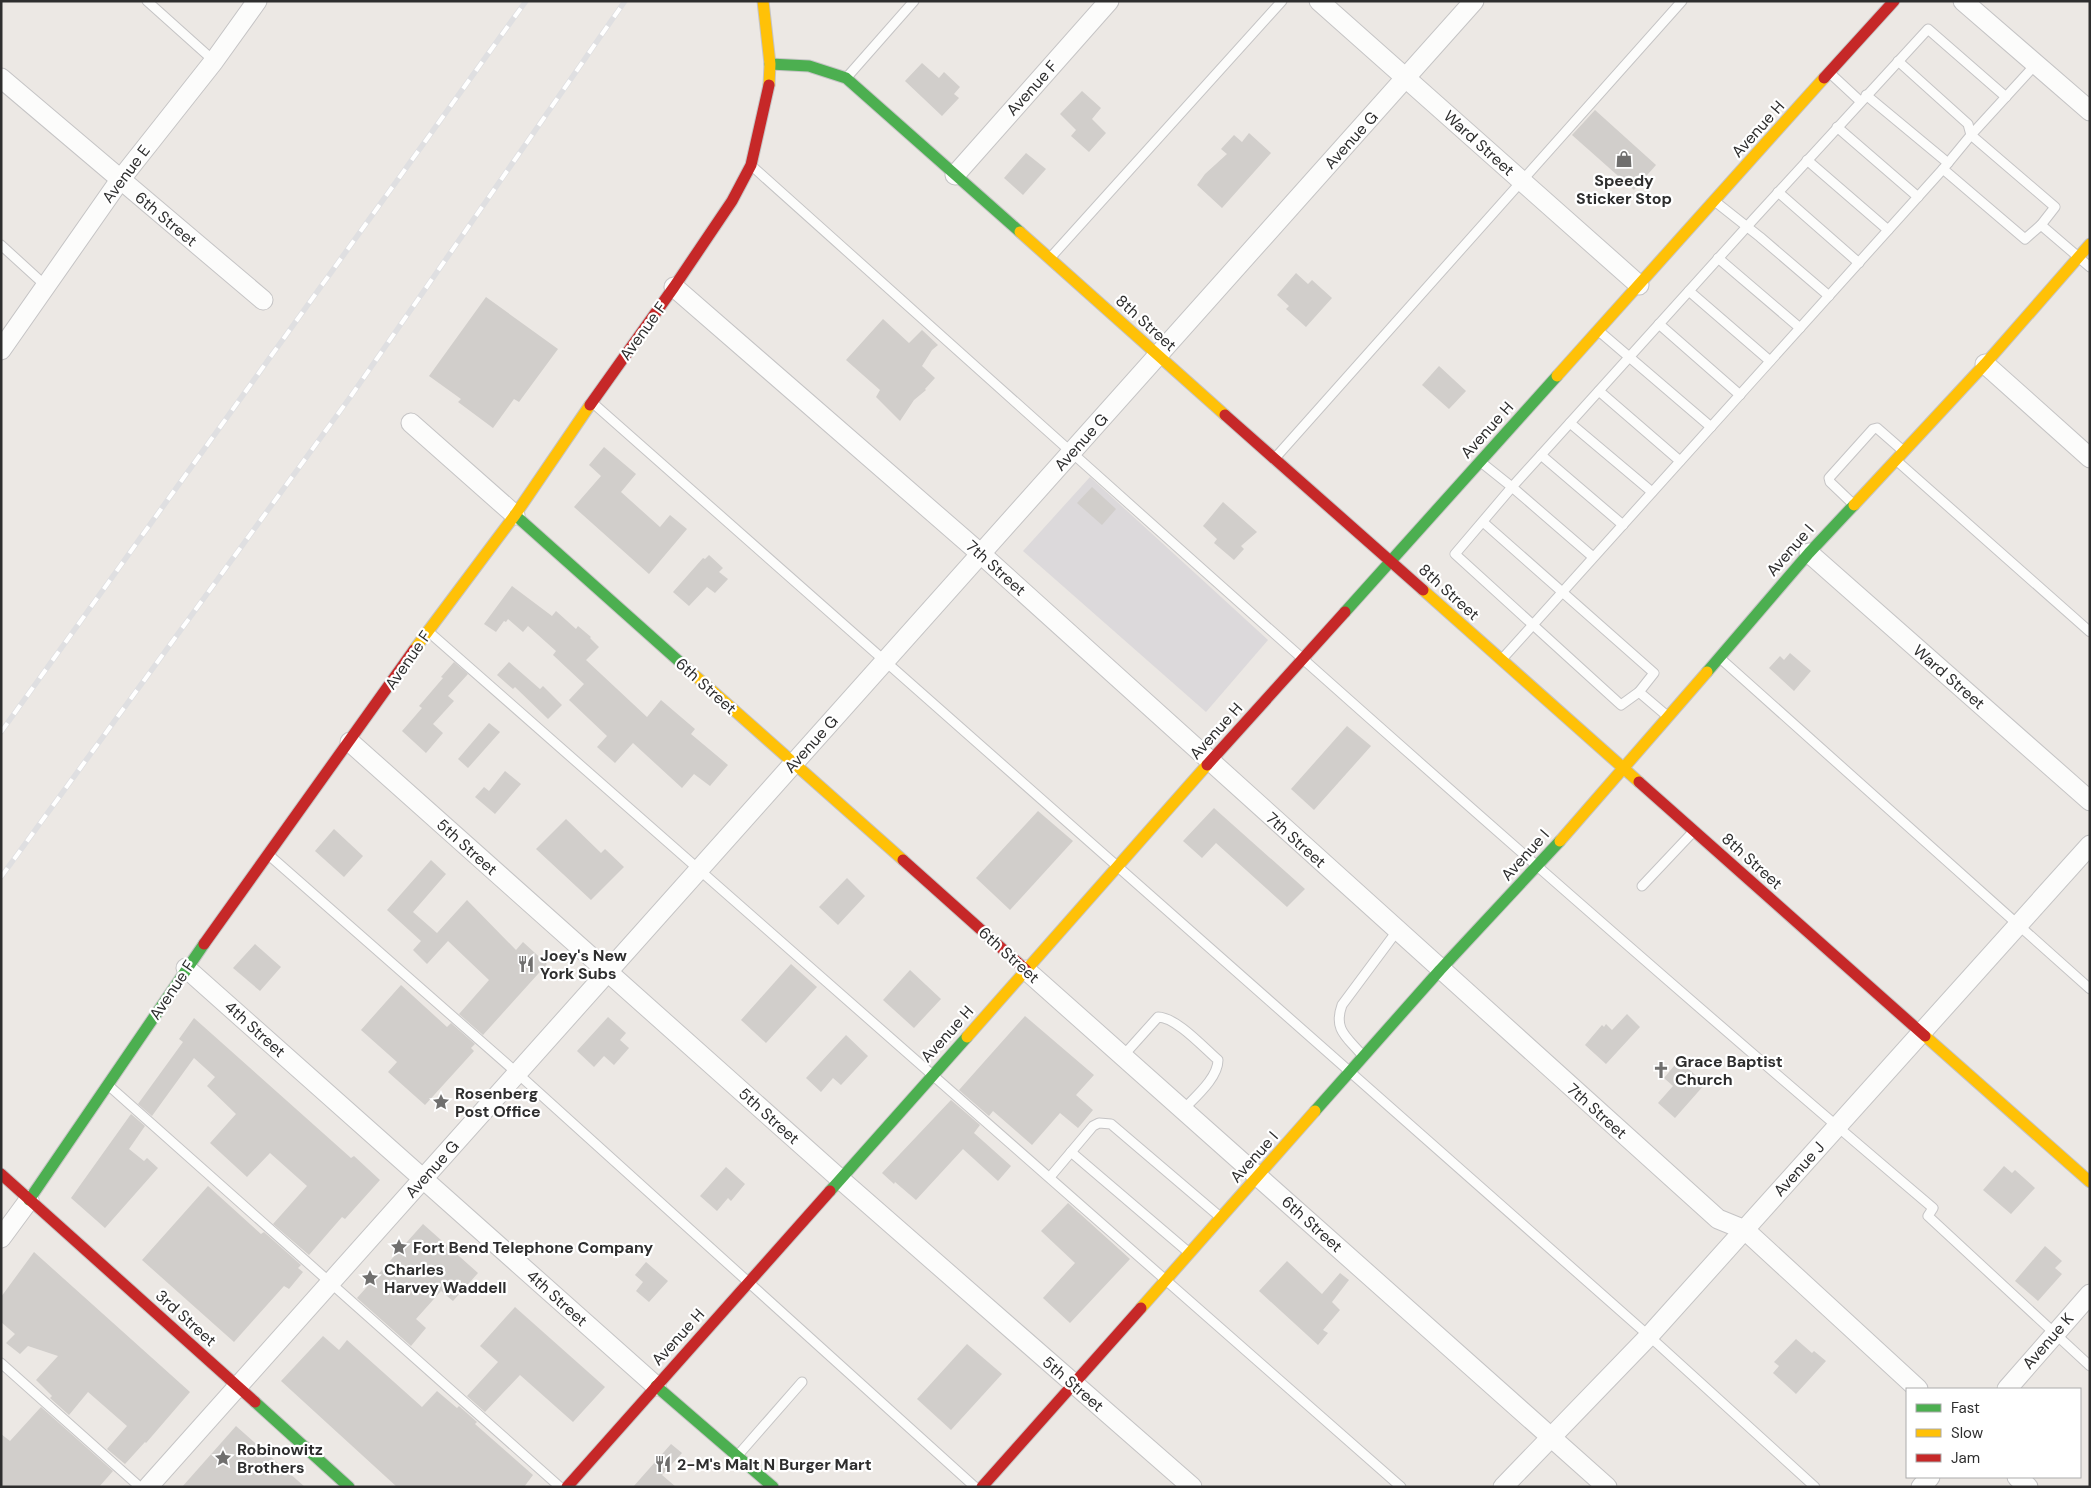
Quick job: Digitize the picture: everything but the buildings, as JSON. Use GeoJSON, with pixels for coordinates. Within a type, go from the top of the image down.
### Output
{"type":"FeatureCollection","features":[{"type":"Feature","properties":{"kind":"street","name":"Avenue E"},"geometry":{"type":"LineString","coordinates":[[1,350],[47,287],[120,180],[214,61],[256,1]]}},
{"type":"Feature","properties":{"kind":"street","name":"Avenue F"},"geometry":{"type":"LineString","coordinates":[[1,1238],[108,1085],[186,968],[428,631],[515,515],[592,402],[674,288],[732,201],[751,165],[768,91],[770,64],[763,1]]}},
{"type":"Feature","properties":{"kind":"street","name":"Avenue F"},"geometry":{"type":"LineString","coordinates":[[955,175],[1110,1]]}},
{"type":"Feature","properties":{"kind":"street","name":"Ward Street"},"geometry":{"type":"LineString","coordinates":[[1319,1],[1639,285]]}},
{"type":"Feature","properties":{"kind":"street","name":"Avenue G"},"geometry":{"type":"LineString","coordinates":[[148,1487],[1474,1]]}},
{"type":"Feature","properties":{"kind":"street"},"geometry":{"type":"LineString","coordinates":[[1963,1],[2090,110]]}},
{"type":"Feature","properties":{"kind":"street","name":"Avenue H"},"geometry":{"type":"LineString","coordinates":[[568,1487],[1026,970],[1117,864],[1830,73],[1889,3]]}},
{"type":"Feature","properties":{"kind":"street","name":"8th Street"},"geometry":{"type":"LineString","coordinates":[[770,64],[804,65],[824,68],[846,78],[2090,1182]]}},
{"type":"Feature","properties":{"kind":"street","name":"6th Street"},"geometry":{"type":"LineString","coordinates":[[1,78],[263,300]]}},
{"type":"Feature","properties":{"kind":"street","name":"Avenue I"},"geometry":{"type":"LineString","coordinates":[[982,1487],[1440,970],[1537,867],[1624,769],[1808,553],[1984,364],[2090,244]]}},
{"type":"Feature","properties":{"kind":"street","name":"7th Street"},"geometry":{"type":"LineString","coordinates":[[674,288],[981,554],[1718,1219],[1745,1230],[1917,1388]]}},
{"type":"Feature","properties":{"kind":"street"},"geometry":{"type":"LineString","coordinates":[[1984,364],[2090,458]]}},
{"type":"Feature","properties":{"kind":"street","name":"6th Street"},"geometry":{"type":"LineString","coordinates":[[411,423],[1607,1487]]}},
{"type":"Feature","properties":{"kind":"street","name":"Ward Street"},"geometry":{"type":"LineString","coordinates":[[1808,553],[2090,801]]}},
{"type":"Feature","properties":{"kind":"street","name":"5th Street"},"geometry":{"type":"LineString","coordinates":[[350,742],[840,1179],[1192,1487]]}},
{"type":"Feature","properties":{"kind":"street","name":"Avenue J"},"geometry":{"type":"LineString","coordinates":[[1503,1487],[1649,1336],[2090,846]]}},
{"type":"Feature","properties":{"kind":"street","name":"4th Street"},"geometry":{"type":"LineString","coordinates":[[186,968],[656,1386],[773,1487]]}},
{"type":"Feature","properties":{"kind":"street","name":"3rd Street"},"geometry":{"type":"LineString","coordinates":[[1,1174],[349,1487]]}},
{"type":"Feature","properties":{"kind":"street","name":"Avenue K"},"geometry":{"type":"LineString","coordinates":[[2008,1388],[2090,1294]]}},
{"type":"Feature","properties":{"kind":"street"},"geometry":{"type":"LineString","coordinates":[[2017,1478],[2028,1487]]}},
{"type":"Feature","properties":{"kind":"lane"},"geometry":{"type":"LineString","coordinates":[[147,1],[214,61]]}},
{"type":"Feature","properties":{"kind":"lane"},"geometry":{"type":"LineString","coordinates":[[846,78],[914,1]]}},
{"type":"Feature","properties":{"kind":"lane"},"geometry":{"type":"LineString","coordinates":[[1050,259],[1282,1]]}},
{"type":"Feature","properties":{"kind":"lane"},"geometry":{"type":"LineString","coordinates":[[1274,459],[1682,1]]}},
{"type":"Feature","properties":{"kind":"lane"},"geometry":{"type":"LineString","coordinates":[[1483,522],[1654,673],[1639,692],[1621,705],[1454,554],[1718,258],[1928,29],[2006,97]]}},
{"type":"Feature","properties":{"kind":"lane"},"geometry":{"type":"LineString","coordinates":[[1830,73],[1945,166],[2026,239],[2041,225],[2055,206],[1971,135],[1968,124],[1898,61]]}},
{"type":"Feature","properties":{"kind":"lane"},"geometry":{"type":"LineString","coordinates":[[1501,660],[2036,64]]}},
{"type":"Feature","properties":{"kind":"lane"},"geometry":{"type":"LineString","coordinates":[[1837,127],[1918,197]]}},
{"type":"Feature","properties":{"kind":"lane"},"geometry":{"type":"LineString","coordinates":[[1807,160],[1888,230]]}},
{"type":"Feature","properties":{"kind":"lane"},"geometry":{"type":"LineString","coordinates":[[751,165],[1302,660],[1537,867],[1933,1208],[1928,1216],[2090,1366]]}},
{"type":"Feature","properties":{"kind":"lane"},"geometry":{"type":"LineString","coordinates":[[1778,192],[1859,263]]}},
{"type":"Feature","properties":{"kind":"lane"},"geometry":{"type":"LineString","coordinates":[[1714,201],[1829,296]]}},
{"type":"Feature","properties":{"kind":"lane"},"geometry":{"type":"LineString","coordinates":[[2041,225],[2090,266]]}},
{"type":"Feature","properties":{"kind":"lane"},"geometry":{"type":"LineString","coordinates":[[1,245],[47,287]]}},
{"type":"Feature","properties":{"kind":"lane"},"geometry":{"type":"LineString","coordinates":[[1718,258],[1800,328]]}},
{"type":"Feature","properties":{"kind":"lane"},"geometry":{"type":"LineString","coordinates":[[1689,291],[1770,362]]}},
{"type":"Feature","properties":{"kind":"lane"},"geometry":{"type":"LineString","coordinates":[[1659,324],[1740,395]]}},
{"type":"Feature","properties":{"kind":"lane"},"geometry":{"type":"LineString","coordinates":[[1598,331],[1711,426]]}},
{"type":"Feature","properties":{"kind":"lane"},"geometry":{"type":"LineString","coordinates":[[1599,391],[1680,461]]}},
{"type":"Feature","properties":{"kind":"lane"},"geometry":{"type":"LineString","coordinates":[[592,402],[1117,864],[1649,1336],[1815,1487]]}},
{"type":"Feature","properties":{"kind":"lane"},"geometry":{"type":"LineString","coordinates":[[1570,423],[1652,492]]}},
{"type":"Feature","properties":{"kind":"lane"},"geometry":{"type":"LineString","coordinates":[[1853,504],[1830,482],[1830,478],[1873,428],[1877,428],[1899,455],[2090,632]]}},
{"type":"Feature","properties":{"kind":"lane"},"geometry":{"type":"LineString","coordinates":[[1541,455],[1623,525]]}},
{"type":"Feature","properties":{"kind":"lane"},"geometry":{"type":"LineString","coordinates":[[1480,462],[1593,557]]}},
{"type":"Feature","properties":{"kind":"lane"},"geometry":{"type":"LineString","coordinates":[[428,631],[1401,1487]]}},
{"type":"Feature","properties":{"kind":"lane"},"geometry":{"type":"LineString","coordinates":[[1719,657],[2090,989]]}},
{"type":"Feature","properties":{"kind":"lane"},"geometry":{"type":"LineString","coordinates":[[1639,692],[1668,717]]}},
{"type":"Feature","properties":{"kind":"lane"},"geometry":{"type":"LineString","coordinates":[[1642,886],[1694,831]]}},
{"type":"Feature","properties":{"kind":"lane"},"geometry":{"type":"LineString","coordinates":[[268,854],[517,1074],[975,1487]]}},
{"type":"Feature","properties":{"kind":"lane"},"geometry":{"type":"LineString","coordinates":[[1363,1057],[1342,1031],[1338,1022],[1338,1016],[1342,1005],[1397,931]]}},
{"type":"Feature","properties":{"kind":"lane"},"geometry":{"type":"LineString","coordinates":[[1123,1056],[1158,1017],[1164,1017],[1176,1024],[1218,1060],[1218,1066],[1210,1079],[1183,1110]]}},
{"type":"Feature","properties":{"kind":"lane"},"geometry":{"type":"LineString","coordinates":[[108,1085],[560,1487]]}},
{"type":"Feature","properties":{"kind":"lane"},"geometry":{"type":"LineString","coordinates":[[1050,1177],[1093,1126],[1099,1123],[1111,1124],[1221,1218]]}},
{"type":"Feature","properties":{"kind":"lane"},"geometry":{"type":"LineString","coordinates":[[1071,1152],[1189,1253]]}},
{"type":"Feature","properties":{"kind":"lane"},"geometry":{"type":"LineString","coordinates":[[1,1364],[140,1487]]}},
{"type":"Feature","properties":{"kind":"lane"},"geometry":{"type":"LineString","coordinates":[[737,1456],[802,1382]]}},
{"type":"Feature","properties":{"kind":"shaded area"},"geometry":{"type":"Polygon","coordinates":[[[1090,477],[1268,640],[1206,712],[1023,551],[1090,477]]]}},
{"type":"Feature","properties":{"kind":"railway"},"geometry":{"type":"LineString","coordinates":[[1,732],[526,1]]}},
{"type":"Feature","properties":{"kind":"railway"},"geometry":{"type":"LineString","coordinates":[[1,877],[351,396],[625,1]]}},
{"type":"Feature","properties":{"kind":"traffic: fast"},"geometry":{"type":"LineString","coordinates":[[770,64],[809,66],[846,78],[1020,232]]}},
{"type":"Feature","properties":{"kind":"traffic: fast"},"geometry":{"type":"LineString","coordinates":[[1345,612],[1557,376]]}},
{"type":"Feature","properties":{"kind":"traffic: fast"},"geometry":{"type":"LineString","coordinates":[[1707,672],[1809,553],[1854,505]]}},
{"type":"Feature","properties":{"kind":"traffic: fast"},"geometry":{"type":"LineString","coordinates":[[515,515],[682,664]]}},
{"type":"Feature","properties":{"kind":"traffic: fast"},"geometry":{"type":"LineString","coordinates":[[1315,1111],[1440,970],[1560,841]]}},
{"type":"Feature","properties":{"kind":"traffic: fast"},"geometry":{"type":"LineString","coordinates":[[29,1200],[204,944]]}},
{"type":"Feature","properties":{"kind":"traffic: fast"},"geometry":{"type":"LineString","coordinates":[[830,1191],[967,1037]]}},
{"type":"Feature","properties":{"kind":"traffic: fast"},"geometry":{"type":"LineString","coordinates":[[656,1386],[773,1487]]}},
{"type":"Feature","properties":{"kind":"traffic: fast"},"geometry":{"type":"LineString","coordinates":[[255,1402],[349,1487]]}},
{"type":"Feature","properties":{"kind":"traffic: slow"},"geometry":{"type":"LineString","coordinates":[[763,1],[770,64],[769,85]]}},
{"type":"Feature","properties":{"kind":"traffic: slow"},"geometry":{"type":"LineString","coordinates":[[1557,376],[1824,78]]}},
{"type":"Feature","properties":{"kind":"traffic: slow"},"geometry":{"type":"LineString","coordinates":[[1020,232],[1225,415]]}},
{"type":"Feature","properties":{"kind":"traffic: slow"},"geometry":{"type":"LineString","coordinates":[[1854,505],[1985,364],[2090,244]]}},
{"type":"Feature","properties":{"kind":"traffic: slow"},"geometry":{"type":"LineString","coordinates":[[414,650],[515,515],[590,405]]}},
{"type":"Feature","properties":{"kind":"traffic: slow"},"geometry":{"type":"LineString","coordinates":[[1423,590],[1639,782]]}},
{"type":"Feature","properties":{"kind":"traffic: slow"},"geometry":{"type":"LineString","coordinates":[[682,664],[903,860]]}},
{"type":"Feature","properties":{"kind":"traffic: slow"},"geometry":{"type":"LineString","coordinates":[[1560,841],[1707,672]]}},
{"type":"Feature","properties":{"kind":"traffic: slow"},"geometry":{"type":"LineString","coordinates":[[967,1037],[1207,765]]}},
{"type":"Feature","properties":{"kind":"traffic: slow"},"geometry":{"type":"LineString","coordinates":[[1925,1036],[2090,1182]]}},
{"type":"Feature","properties":{"kind":"traffic: slow"},"geometry":{"type":"LineString","coordinates":[[1141,1308],[1315,1111]]}},
{"type":"Feature","properties":{"kind":"traffic: jam"},"geometry":{"type":"LineString","coordinates":[[1824,78],[1894,1]]}},
{"type":"Feature","properties":{"kind":"traffic: jam"},"geometry":{"type":"LineString","coordinates":[[590,405],[674,287],[732,201],[751,165],[769,85]]}},
{"type":"Feature","properties":{"kind":"traffic: jam"},"geometry":{"type":"LineString","coordinates":[[1225,415],[1423,590]]}},
{"type":"Feature","properties":{"kind":"traffic: jam"},"geometry":{"type":"LineString","coordinates":[[1207,765],[1345,612]]}},
{"type":"Feature","properties":{"kind":"traffic: jam"},"geometry":{"type":"LineString","coordinates":[[204,944],[414,650]]}},
{"type":"Feature","properties":{"kind":"traffic: jam"},"geometry":{"type":"LineString","coordinates":[[1639,782],[1925,1036]]}},
{"type":"Feature","properties":{"kind":"traffic: jam"},"geometry":{"type":"LineString","coordinates":[[903,860],[1026,970]]}},
{"type":"Feature","properties":{"kind":"traffic: jam"},"geometry":{"type":"LineString","coordinates":[[1,1174],[255,1402]]}},
{"type":"Feature","properties":{"kind":"traffic: jam"},"geometry":{"type":"LineString","coordinates":[[567,1487],[830,1191]]}},
{"type":"Feature","properties":{"kind":"traffic: jam"},"geometry":{"type":"LineString","coordinates":[[982,1487],[1141,1308]]}},
{"type":"Feature","properties":{"kind":"place","name":"Speedy Sticker Stop"},"geometry":{"type":"Point","coordinates":[1624,159]}},
{"type":"Feature","properties":{"kind":"place","name":"Joey's New York Subs"},"geometry":{"type":"Point","coordinates":[526,964]}},
{"type":"Feature","properties":{"kind":"place","name":"Grace Baptist Church"},"geometry":{"type":"Point","coordinates":[1661,1070]}},
{"type":"Feature","properties":{"kind":"place","name":"Rosenberg Post Office"},"geometry":{"type":"Point","coordinates":[441,1102]}},
{"type":"Feature","properties":{"kind":"place","name":"Fort Bend Telephone Company"},"geometry":{"type":"Point","coordinates":[399,1247]}},
{"type":"Feature","properties":{"kind":"place","name":"Charles Harvey Waddell"},"geometry":{"type":"Point","coordinates":[370,1278]}},
{"type":"Feature","properties":{"kind":"place","name":"Robinowitz Brothers"},"geometry":{"type":"Point","coordinates":[223,1458]}},
{"type":"Feature","properties":{"kind":"place","name":"2-M's Malt N Burger Mart"},"geometry":{"type":"Point","coordinates":[663,1464]}}]}
